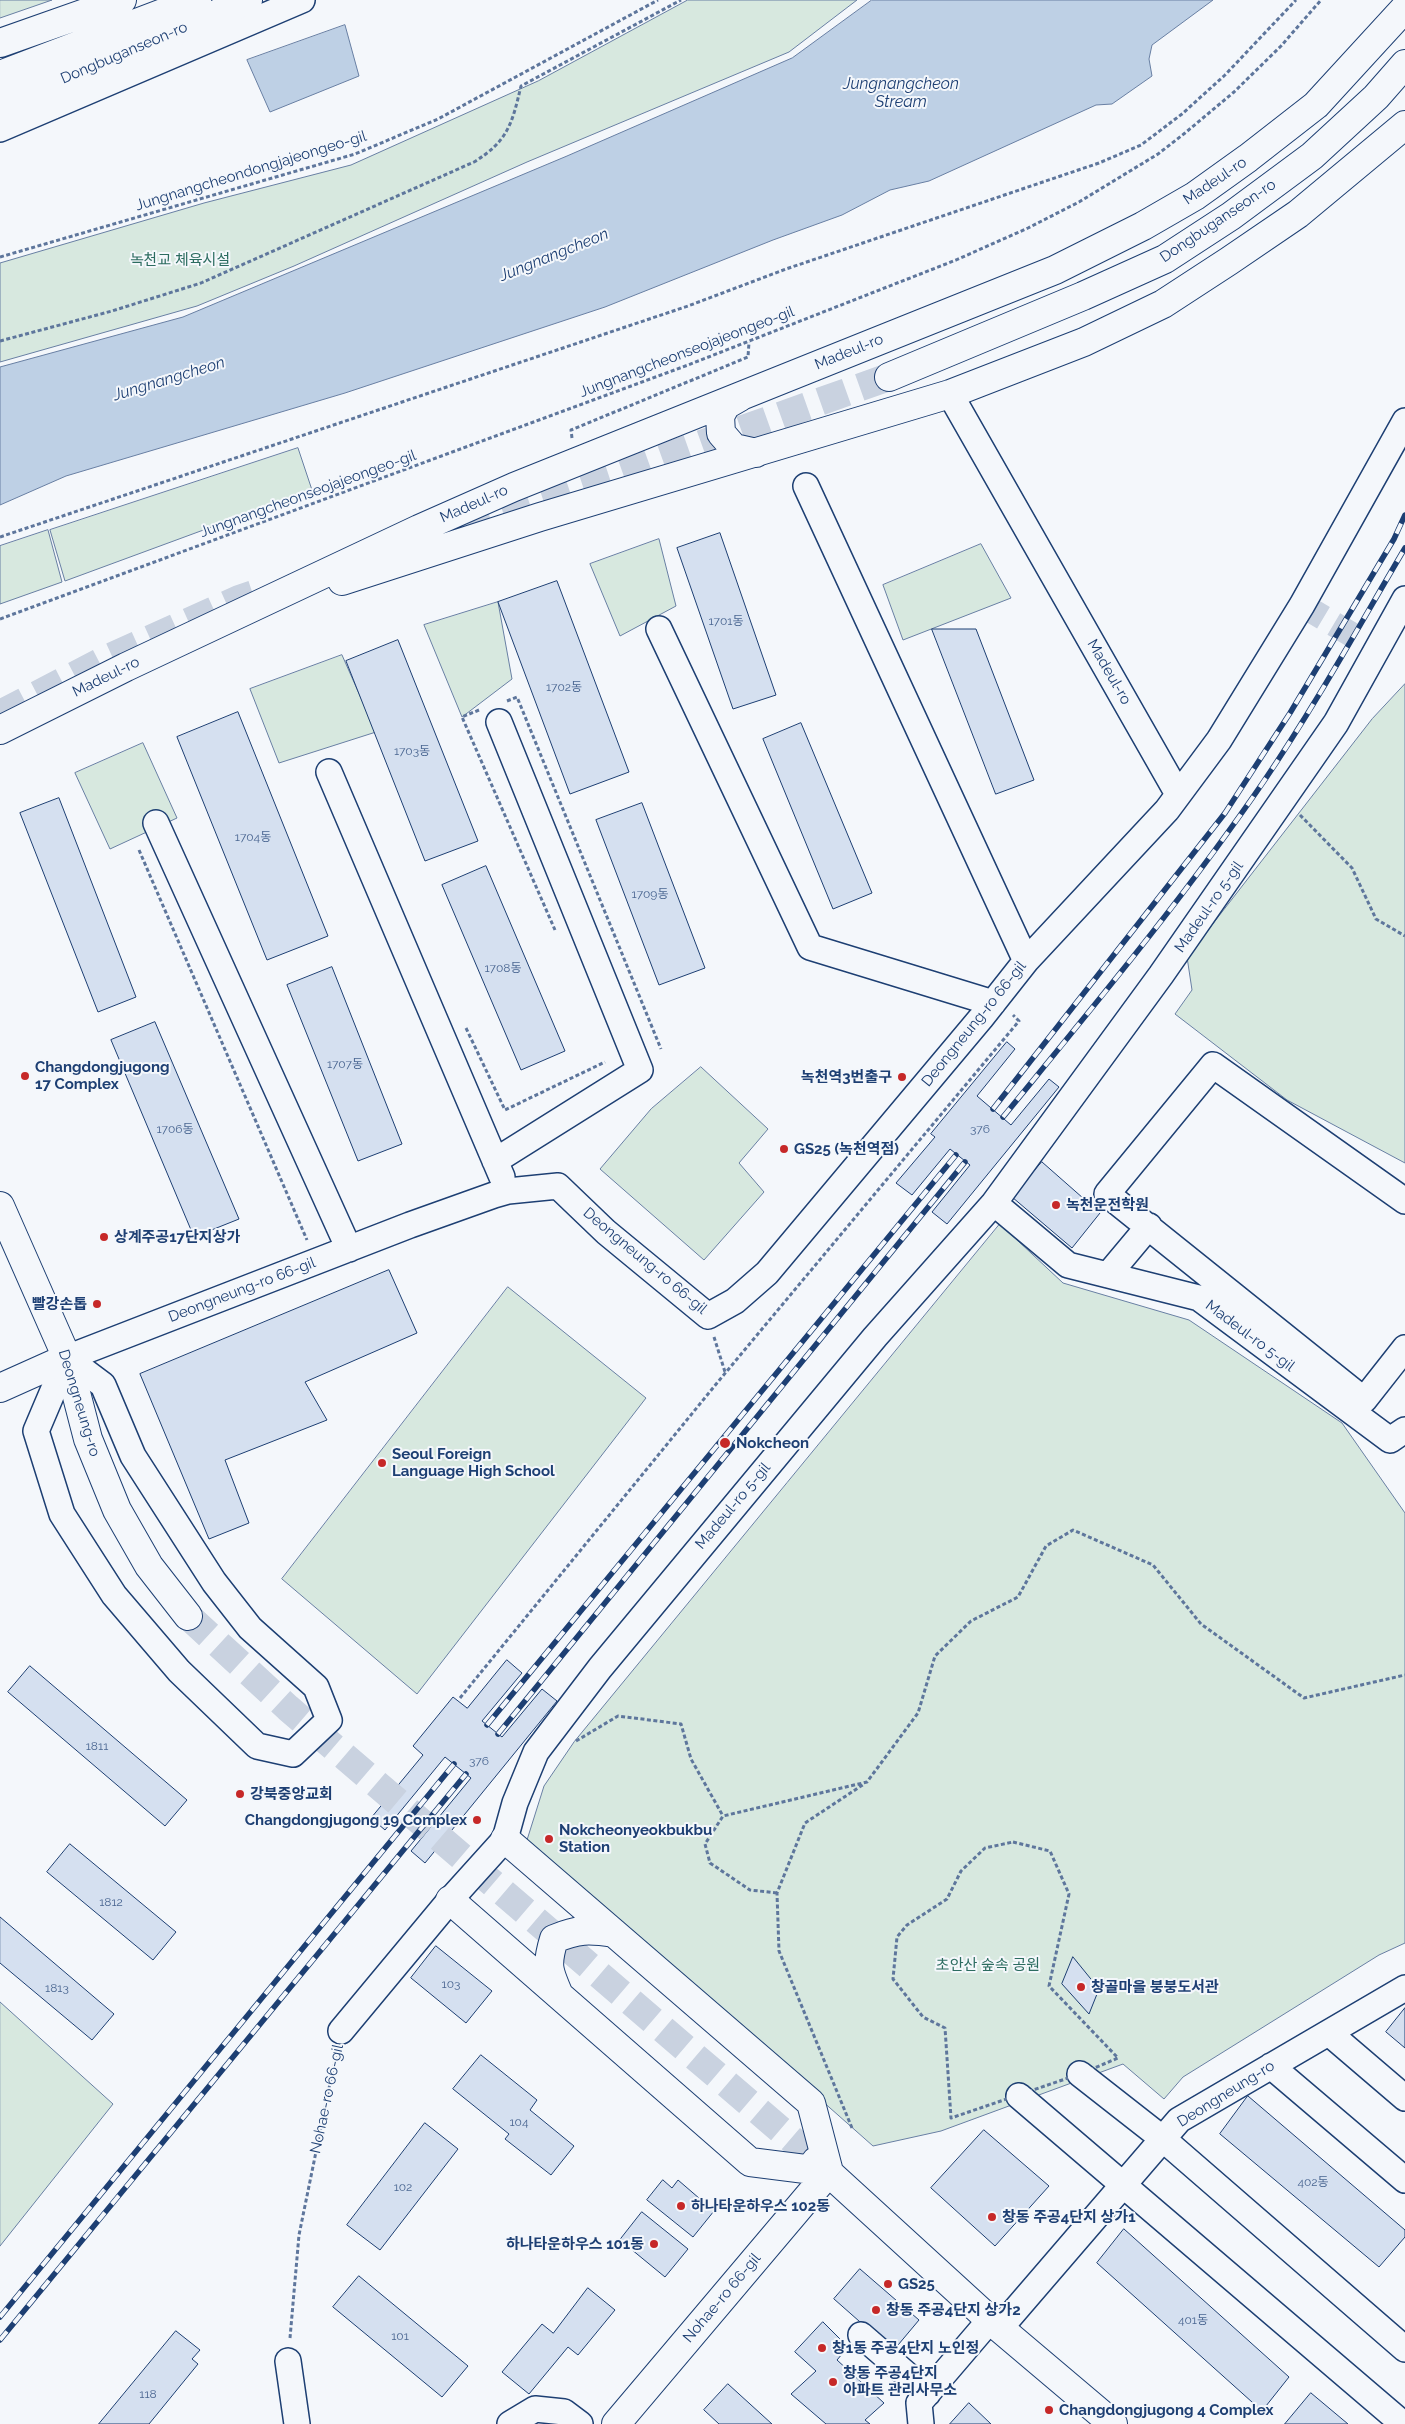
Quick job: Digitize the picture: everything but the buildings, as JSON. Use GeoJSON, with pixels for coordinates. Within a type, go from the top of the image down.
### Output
{"type":"FeatureCollection","features":[{"type":"Feature","properties":{"kind":"main road"},"geometry":{"type":"LineString","coordinates":[[0,43],[122,0]]}},
{"type":"Feature","properties":{"kind":"main road","name":"Dongbuganseon-ro"},"geometry":{"type":"LineString","coordinates":[[0,75],[197,0]]}},
{"type":"Feature","properties":{"kind":"main road","name":"Dongbuganseon-ro"},"geometry":{"type":"LineString","coordinates":[[0,102],[96,67],[248,0]]}},
{"type":"Feature","properties":{"kind":"main road","name":"Madeul-ro"},"geometry":{"type":"LineString","coordinates":[[0,730],[126,667],[419,529],[578,461],[1055,270],[1143,226],[1194,196],[1248,158],[1316,104],[1405,8]]}},
{"type":"Feature","properties":{"kind":"main road","name":"Dongbuganseon-ro"},"geometry":{"type":"LineString","coordinates":[[889,376],[1074,300],[1165,259],[1231,216],[1312,156],[1376,97],[1405,64]]}},
{"type":"Feature","properties":{"kind":"main road","name":"Madeul-ro"},"geometry":{"type":"LineString","coordinates":[[241,614],[540,517],[950,394],[1084,342],[1163,304],[1298,214],[1405,125]]}},
{"type":"Feature","properties":{"kind":"main road"},"geometry":{"type":"LineString","coordinates":[[745,393],[726,405],[720,416],[719,426],[726,442],[734,448],[756,453]]}},
{"type":"Feature","properties":{"kind":"main road","name":"Deongneung-ro"},"geometry":{"type":"LineString","coordinates":[[0,1206],[67,1358],[88,1439],[117,1510],[149,1566],[188,1616]]}},
{"type":"Feature","properties":{"kind":"main road"},"geometry":{"type":"LineString","coordinates":[[0,1388],[67,1358]]}},
{"type":"Feature","properties":{"kind":"main road"},"geometry":{"type":"LineString","coordinates":[[505,1839],[811,2102],[820,2164],[995,2324],[1113,2424]]}},
{"type":"Feature","properties":{"kind":"main road"},"geometry":{"type":"LineString","coordinates":[[450,1900],[750,2162],[820,2164]]}},
{"type":"Feature","properties":{"kind":"main road"},"geometry":{"type":"LineString","coordinates":[[559,1994],[551,1977],[548,1960],[554,1939],[574,1930],[593,1929],[614,1933]]}},
{"type":"Feature","properties":{"kind":"main road","name":"Nohae-ro 66-gil"},"geometry":{"type":"LineString","coordinates":[[616,2424],[820,2164]]}},
{"type":"Feature","properties":{"kind":"street"},"geometry":{"type":"LineString","coordinates":[[0,129],[302,0]]}},
{"type":"Feature","properties":{"kind":"street","name":"Madeul-ro"},"geometry":{"type":"LineString","coordinates":[[950,394],[1178,794]]}},
{"type":"Feature","properties":{"kind":"street","name":"Deongneung-ro 66-gil"},"geometry":{"type":"LineString","coordinates":[[67,1358],[316,1261],[508,1191],[558,1186],[606,1232],[708,1316],[735,1301],[767,1273],[1026,961],[1167,810],[1219,740],[1302,605],[1405,421]]}},
{"type":"Feature","properties":{"kind":"street"},"geometry":{"type":"LineString","coordinates":[[806,486],[1026,961]]}},
{"type":"Feature","properties":{"kind":"street","name":"Madeul-ro 5-gil"},"geometry":{"type":"LineString","coordinates":[[515,1803],[536,1752],[600,1668],[863,1351],[994,1203],[1161,975],[1325,738],[1405,599]]}},
{"type":"Feature","properties":{"kind":"street"},"geometry":{"type":"LineString","coordinates":[[659,629],[810,947],[995,1000]]}},
{"type":"Feature","properties":{"kind":"street"},"geometry":{"type":"LineString","coordinates":[[493,712],[640,1070],[495,1162]]}},
{"type":"Feature","properties":{"kind":"street"},"geometry":{"type":"LineString","coordinates":[[329,772],[508,1191]]}},
{"type":"Feature","properties":{"kind":"street"},"geometry":{"type":"LineString","coordinates":[[156,823],[349,1249]]}},
{"type":"Feature","properties":{"kind":"street"},"geometry":{"type":"LineString","coordinates":[[1405,1201],[1212,1065],[1107,1194],[1364,1400],[1405,1348]]}},
{"type":"Feature","properties":{"kind":"street","name":"Madeul-ro 5-gil"},"geometry":{"type":"LineString","coordinates":[[994,1203],[1068,1265],[1199,1298],[1398,1435]]}},
{"type":"Feature","properties":{"kind":"street"},"geometry":{"type":"LineString","coordinates":[[1108,1275],[1149,1226]]}},
{"type":"Feature","properties":{"kind":"street"},"geometry":{"type":"LineString","coordinates":[[67,1358],[103,1385],[133,1456],[214,1582],[250,1628],[316,1687],[329,1720],[293,1754],[257,1746],[179,1671],[114,1595],[62,1514],[36,1431],[67,1358]]}},
{"type":"Feature","properties":{"kind":"street","name":"Nohae-ro 66-gil"},"geometry":{"type":"LineString","coordinates":[[341,2031],[450,1900],[505,1839],[515,1803]]}},
{"type":"Feature","properties":{"kind":"street","name":"Deongneung-ro"},"geometry":{"type":"LineString","coordinates":[[928,2393],[995,2324],[1123,2185],[1179,2120],[1405,1988]]}},
{"type":"Feature","properties":{"kind":"street"},"geometry":{"type":"LineString","coordinates":[[1329,2033],[1405,2098]]}},
{"type":"Feature","properties":{"kind":"street"},"geometry":{"type":"LineString","coordinates":[[1271,2066],[1405,2180]]}},
{"type":"Feature","properties":{"kind":"street"},"geometry":{"type":"LineString","coordinates":[[1080,2074],[1163,2139],[1405,2349]]}},
{"type":"Feature","properties":{"kind":"street"},"geometry":{"type":"LineString","coordinates":[[1019,2096],[1403,2424]]}},
{"type":"Feature","properties":{"kind":"street"},"geometry":{"type":"LineString","coordinates":[[861,2335],[928,2393],[920,2403],[921,2424]]}},
{"type":"Feature","properties":{"kind":"street"},"geometry":{"type":"LineString","coordinates":[[288,2361],[297,2424]]}},
{"type":"Feature","properties":{"kind":"street"},"geometry":{"type":"LineString","coordinates":[[510,2424],[535,2409],[564,2412],[580,2424]]}},
{"type":"Feature","properties":{"kind":"path","name":"Jungnangcheondongjajeongeo-gil"},"geometry":{"type":"LineString","coordinates":[[0,257],[355,154],[438,119],[658,0]]}},
{"type":"Feature","properties":{"kind":"path"},"geometry":{"type":"LineString","coordinates":[[0,341],[112,311],[201,283],[474,162],[502,141],[516,113],[521,86],[681,0]]}},
{"type":"Feature","properties":{"kind":"path"},"geometry":{"type":"LineString","coordinates":[[0,537],[688,306],[786,269],[1099,163],[1141,145],[1182,114],[1225,75],[1296,0]]}},
{"type":"Feature","properties":{"kind":"path","name":"Jungnangcheonseojajeongeo-gil"},"geometry":{"type":"LineString","coordinates":[[0,619],[387,478],[748,342],[956,260],[1079,202],[1158,154],[1234,92],[1281,46],[1321,0]]}},
{"type":"Feature","properties":{"kind":"path"},"geometry":{"type":"LineString","coordinates":[[578,461],[570,430],[748,357],[748,342]]}},
{"type":"Feature","properties":{"kind":"path"},"geometry":{"type":"LineString","coordinates":[[557,933],[462,717],[493,712],[517,697],[662,1049]]}},
{"type":"Feature","properties":{"kind":"path"},"geometry":{"type":"LineString","coordinates":[[1299,813],[1352,868],[1376,919],[1405,936]]}},
{"type":"Feature","properties":{"kind":"path"},"geometry":{"type":"LineString","coordinates":[[139,850],[316,1261]]}},
{"type":"Feature","properties":{"kind":"path"},"geometry":{"type":"LineString","coordinates":[[460,1698],[725,1372],[1019,1022],[995,1000]]}},
{"type":"Feature","properties":{"kind":"path"},"geometry":{"type":"LineString","coordinates":[[463,1020],[504,1110],[612,1059]]}},
{"type":"Feature","properties":{"kind":"path"},"geometry":{"type":"LineString","coordinates":[[708,1316],[725,1372]]}},
{"type":"Feature","properties":{"kind":"path"},"geometry":{"type":"LineString","coordinates":[[852,2128],[779,1951],[777,1893],[805,1823],[866,1782],[918,1713],[934,1656],[971,1621],[1018,1598],[1046,1546],[1073,1530],[1152,1565],[1201,1624],[1304,1698],[1405,1675]]}},
{"type":"Feature","properties":{"kind":"path"},"geometry":{"type":"LineString","coordinates":[[574,1742],[618,1716],[681,1724],[691,1759],[723,1816]]}},
{"type":"Feature","properties":{"kind":"path"},"geometry":{"type":"LineString","coordinates":[[777,1893],[750,1890],[710,1863],[705,1844],[723,1816],[866,1782]]}},
{"type":"Feature","properties":{"kind":"path"},"geometry":{"type":"LineString","coordinates":[[951,2118],[945,2028],[923,2017],[893,1979],[897,1936],[907,1925],[948,1898],[961,1870],[985,1848],[1013,1842],[1050,1851],[1069,1894],[1049,1986],[1118,2058],[1080,2074]]}},
{"type":"Feature","properties":{"kind":"path","name":"Nohae-ro 66-gil"},"geometry":{"type":"LineString","coordinates":[[288,2361],[299,2235],[341,2031]]}},
{"type":"Feature","properties":{"kind":"green space"},"geometry":{"type":"Polygon","coordinates":[[[0,0],[52,0],[0,18],[0,0]]]}},
{"type":"Feature","properties":{"kind":"green space","name":"녹천교 체육시설"},"geometry":{"type":"Polygon","coordinates":[[[688,0],[857,0],[789,52],[527,162],[294,266],[197,306],[0,362],[0,263],[204,203],[351,165],[538,81],[688,0]]]}},
{"type":"Feature","properties":{"kind":"green space"},"geometry":{"type":"Polygon","coordinates":[[[298,448],[312,490],[65,581],[50,530],[298,448]]]}},
{"type":"Feature","properties":{"kind":"green space"},"geometry":{"type":"Polygon","coordinates":[[[48,530],[62,582],[0,604],[0,546],[48,530]]]}},
{"type":"Feature","properties":{"kind":"green space"},"geometry":{"type":"Polygon","coordinates":[[[659,539],[676,606],[620,636],[590,564],[659,539]]]}},
{"type":"Feature","properties":{"kind":"green space"},"geometry":{"type":"Polygon","coordinates":[[[981,544],[1011,598],[903,640],[883,585],[981,544]]]}},
{"type":"Feature","properties":{"kind":"green space"},"geometry":{"type":"Polygon","coordinates":[[[498,602],[512,679],[462,717],[424,625],[498,602]]]}},
{"type":"Feature","properties":{"kind":"green space"},"geometry":{"type":"Polygon","coordinates":[[[342,655],[376,732],[279,763],[250,689],[342,655]]]}},
{"type":"Feature","properties":{"kind":"green space"},"geometry":{"type":"Polygon","coordinates":[[[1405,684],[1405,1163],[1287,1100],[1175,1014],[1192,990],[1187,957],[1372,719],[1405,684]]]}},
{"type":"Feature","properties":{"kind":"green space"},"geometry":{"type":"Polygon","coordinates":[[[143,743],[177,818],[110,849],[75,773],[143,743]]]}},
{"type":"Feature","properties":{"kind":"green space"},"geometry":{"type":"Polygon","coordinates":[[[701,1067],[768,1129],[739,1163],[764,1192],[704,1260],[600,1169],[651,1109],[701,1067]]]}},
{"type":"Feature","properties":{"kind":"green space","name":"초안산 숲속 공원"},"geometry":{"type":"Polygon","coordinates":[[[1000,1224],[1063,1283],[1189,1320],[1342,1423],[1405,1513],[1405,1943],[1379,1955],[1183,2077],[1164,2099],[1123,2064],[941,2131],[873,2146],[527,1840],[544,1786],[574,1742],[1000,1224]]]}},
{"type":"Feature","properties":{"kind":"green space"},"geometry":{"type":"Polygon","coordinates":[[[508,1287],[646,1398],[417,1694],[282,1579],[508,1287]]]}},
{"type":"Feature","properties":{"kind":"green space"},"geometry":{"type":"Polygon","coordinates":[[[0,2002],[113,2104],[0,2246],[0,2002]]]}},
{"type":"Feature","properties":{"kind":"water","name":"Jungnangcheon Stream"},"geometry":{"type":"Polygon","coordinates":[[[872,0],[1213,0],[1152,45],[1149,59],[1152,76],[1112,104],[1096,105],[929,181],[890,190],[842,215],[773,240],[605,307],[345,393],[66,476],[0,505],[0,367],[183,317],[567,156],[792,58],[872,0]]]}},
{"type":"Feature","properties":{"kind":"water"},"geometry":{"type":"Polygon","coordinates":[[[345,25],[359,76],[270,112],[247,60],[345,25]]]}},
{"type":"Feature","properties":{"kind":"tunnel"},"geometry":{"type":"LineString","coordinates":[[423,538],[614,475],[889,377]]}},
{"type":"Feature","properties":{"kind":"tunnel"},"geometry":{"type":"LineString","coordinates":[[0,714],[106,659],[239,599],[266,590]]}},
{"type":"Feature","properties":{"kind":"tunnel"},"geometry":{"type":"LineString","coordinates":[[1302,605],[1376,649]]}},
{"type":"Feature","properties":{"kind":"tunnel"},"geometry":{"type":"LineString","coordinates":[[188,1616],[288,1708],[811,2156]]}},
{"type":"Feature","properties":{"kind":"railway"},"geometry":{"type":"LineString","coordinates":[[993,1109],[1225,813],[1290,713],[1394,539],[1405,515]]}},
{"type":"Feature","properties":{"kind":"railway"},"geometry":{"type":"LineString","coordinates":[[1003,1117],[1137,952],[1233,825],[1301,724],[1405,548]]}},
{"type":"Feature","properties":{"kind":"railway"},"geometry":{"type":"LineString","coordinates":[[487,1725],[956,1155]]}},
{"type":"Feature","properties":{"kind":"railway"},"geometry":{"type":"LineString","coordinates":[[498,1734],[965,1162]]}},
{"type":"Feature","properties":{"kind":"railway"},"geometry":{"type":"LineString","coordinates":[[0,2317],[454,1764]]}},
{"type":"Feature","properties":{"kind":"railway"},"geometry":{"type":"LineString","coordinates":[[0,2340],[466,1774]]}},
{"type":"Feature","properties":{"kind":"place","name":"Changdongjugong 17 Complex"},"geometry":{"type":"Point","coordinates":[25,1076]}},
{"type":"Feature","properties":{"kind":"place","name":"녹천역3번출구"},"geometry":{"type":"Point","coordinates":[902,1077]}},
{"type":"Feature","properties":{"kind":"place","name":"GS25 (녹천역점)"},"geometry":{"type":"Point","coordinates":[784,1149]}},
{"type":"Feature","properties":{"kind":"place","name":"녹천운전학원"},"geometry":{"type":"Point","coordinates":[1056,1205]}},
{"type":"Feature","properties":{"kind":"place","name":"상계주공17단지상가"},"geometry":{"type":"Point","coordinates":[104,1237]}},
{"type":"Feature","properties":{"kind":"place","name":"빨강손톱"},"geometry":{"type":"Point","coordinates":[97,1304]}},
{"type":"Feature","properties":{"kind":"place","name":"Nokcheon"},"geometry":{"type":"Point","coordinates":[725,1443]}},
{"type":"Feature","properties":{"kind":"place","name":"Seoul Foreign Language High School"},"geometry":{"type":"Point","coordinates":[382,1463]}},
{"type":"Feature","properties":{"kind":"place","name":"강북중앙교회"},"geometry":{"type":"Point","coordinates":[240,1794]}},
{"type":"Feature","properties":{"kind":"place","name":"Changdongjugong 19 Complex"},"geometry":{"type":"Point","coordinates":[477,1820]}},
{"type":"Feature","properties":{"kind":"place","name":"Nokcheonyeokbukbu Station"},"geometry":{"type":"Point","coordinates":[549,1839]}},
{"type":"Feature","properties":{"kind":"place","name":"창골마을 붕붕도서관"},"geometry":{"type":"Point","coordinates":[1081,1987]}},
{"type":"Feature","properties":{"kind":"place","name":"하나타운하우스 102동"},"geometry":{"type":"Point","coordinates":[681,2206]}},
{"type":"Feature","properties":{"kind":"place","name":"창동 주공4단지 상가1"},"geometry":{"type":"Point","coordinates":[992,2217]}},
{"type":"Feature","properties":{"kind":"place","name":"하나타운하우스 101동"},"geometry":{"type":"Point","coordinates":[654,2244]}},
{"type":"Feature","properties":{"kind":"place","name":"GS25"},"geometry":{"type":"Point","coordinates":[888,2284]}},
{"type":"Feature","properties":{"kind":"place","name":"창동 주공4단지 상가2"},"geometry":{"type":"Point","coordinates":[876,2310]}},
{"type":"Feature","properties":{"kind":"place","name":"창1동 주공4단지 노인정"},"geometry":{"type":"Point","coordinates":[822,2348]}},
{"type":"Feature","properties":{"kind":"place","name":"창동 주공4단지 아파트 관리사무소"},"geometry":{"type":"Point","coordinates":[833,2382]}},
{"type":"Feature","properties":{"kind":"place","name":"Changdongjugong 4 Complex"},"geometry":{"type":"Point","coordinates":[1049,2410]}},
{"type":"Feature","properties":{"kind":"water label","name":"Jungnangcheon"},"geometry":{"type":"Point","coordinates":[554,255]}},
{"type":"Feature","properties":{"kind":"water label","name":"Jungnangcheon"},"geometry":{"type":"Point","coordinates":[169,379]}}]}
